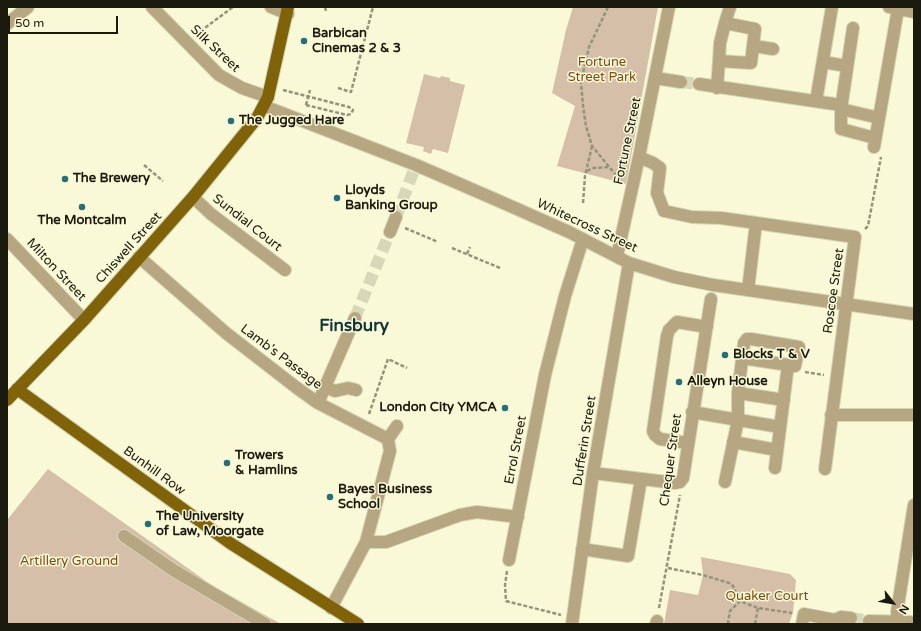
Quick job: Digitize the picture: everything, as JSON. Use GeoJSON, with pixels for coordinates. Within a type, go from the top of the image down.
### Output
{"type":"FeatureCollection","features":[{"type":"Feature","properties":{"kind":"main road","name":"Chiswell Street"},"geometry":{"type":"LineString","coordinates":[[7,400],[84,320],[193,197],[257,118],[266,102],[289,10]]}},
{"type":"Feature","properties":{"kind":"main road","name":"Bunhill Row"},"geometry":{"type":"LineString","coordinates":[[16,389],[230,543],[358,624]]}},
{"type":"Feature","properties":{"kind":"street"},"geometry":{"type":"LineString","coordinates":[[7,24],[28,7]]}},
{"type":"Feature","properties":{"kind":"street","name":"Silk Street"},"geometry":{"type":"LineString","coordinates":[[152,7],[219,75],[266,102]]}},
{"type":"Feature","properties":{"kind":"street"},"geometry":{"type":"LineString","coordinates":[[271,7],[289,10]]}},
{"type":"Feature","properties":{"kind":"street","name":"Fortune Street"},"geometry":{"type":"LineString","coordinates":[[617,256],[639,157],[669,7]]}},
{"type":"Feature","properties":{"kind":"street"},"geometry":{"type":"LineString","coordinates":[[718,88],[720,43],[730,7]]}},
{"type":"Feature","properties":{"kind":"street"},"geometry":{"type":"LineString","coordinates":[[816,101],[832,7]]}},
{"type":"Feature","properties":{"kind":"street"},"geometry":{"type":"LineString","coordinates":[[852,28],[841,107],[841,129],[875,142],[894,8],[914,12]]}},
{"type":"Feature","properties":{"kind":"street"},"geometry":{"type":"LineString","coordinates":[[719,61],[750,64],[754,46],[755,29],[725,23]]}},
{"type":"Feature","properties":{"kind":"street"},"geometry":{"type":"LineString","coordinates":[[754,46],[773,49]]}},
{"type":"Feature","properties":{"kind":"street"},"geometry":{"type":"LineString","coordinates":[[823,62],[847,66]]}},
{"type":"Feature","properties":{"kind":"street"},"geometry":{"type":"LineString","coordinates":[[655,78],[681,82]]}},
{"type":"Feature","properties":{"kind":"street"},"geometry":{"type":"LineString","coordinates":[[699,84],[718,88],[816,101],[879,118]]}},
{"type":"Feature","properties":{"kind":"street","name":"Whitecross Street"},"geometry":{"type":"LineString","coordinates":[[266,102],[499,201],[629,263],[674,277],[748,290],[914,314]]}},
{"type":"Feature","properties":{"kind":"street"},"geometry":{"type":"LineString","coordinates":[[639,157],[660,168],[657,193],[664,211],[692,217],[721,218],[856,237]]}},
{"type":"Feature","properties":{"kind":"street","name":"Sundial Court"},"geometry":{"type":"LineString","coordinates":[[193,197],[211,214],[285,270]]}},
{"type":"Feature","properties":{"kind":"street"},"geometry":{"type":"LineString","coordinates":[[748,290],[756,224]]}},
{"type":"Feature","properties":{"kind":"street","name":"Roscoe Street"},"geometry":{"type":"LineString","coordinates":[[825,469],[836,377],[856,237]]}},
{"type":"Feature","properties":{"kind":"street","name":"Milton Street"},"geometry":{"type":"LineString","coordinates":[[7,239],[84,320]]}},
{"type":"Feature","properties":{"kind":"street","name":"Errol Street"},"geometry":{"type":"LineString","coordinates":[[509,560],[545,375],[565,296],[583,240]]}},
{"type":"Feature","properties":{"kind":"street","name":"Lamb's Passage"},"geometry":{"type":"LineString","coordinates":[[139,257],[226,332],[297,388],[318,403],[388,439]]}},
{"type":"Feature","properties":{"kind":"street","name":"Dufferin Street"},"geometry":{"type":"LineString","coordinates":[[573,621],[593,473],[629,263]]}},
{"type":"Feature","properties":{"kind":"street","name":"Chequer Street"},"geometry":{"type":"LineString","coordinates":[[680,482],[683,478],[692,412],[711,299]]}},
{"type":"Feature","properties":{"kind":"street"},"geometry":{"type":"LineString","coordinates":[[318,403],[355,318]]}},
{"type":"Feature","properties":{"kind":"street"},"geometry":{"type":"LineString","coordinates":[[688,443],[660,439],[653,431],[668,336],[669,330],[677,322],[707,327]]}},
{"type":"Feature","properties":{"kind":"street"},"geometry":{"type":"LineString","coordinates":[[725,482],[738,420],[738,393],[742,358],[744,343],[747,339],[798,345],[799,347],[797,364],[795,366],[788,367],[742,358]]}},
{"type":"Feature","properties":{"kind":"street"},"geometry":{"type":"LineString","coordinates":[[775,468],[788,367]]}},
{"type":"Feature","properties":{"kind":"street"},"geometry":{"type":"LineString","coordinates":[[325,387],[335,391],[348,388],[356,390]]}},
{"type":"Feature","properties":{"kind":"street"},"geometry":{"type":"LineString","coordinates":[[738,393],[784,400]]}},
{"type":"Feature","properties":{"kind":"street"},"geometry":{"type":"LineString","coordinates":[[692,412],[780,426]]}},
{"type":"Feature","properties":{"kind":"street"},"geometry":{"type":"LineString","coordinates":[[831,415],[914,415]]}},
{"type":"Feature","properties":{"kind":"street"},"geometry":{"type":"LineString","coordinates":[[331,608],[366,542],[390,451],[388,439],[397,426]]}},
{"type":"Feature","properties":{"kind":"street"},"geometry":{"type":"LineString","coordinates":[[733,442],[777,450]]}},
{"type":"Feature","properties":{"kind":"street"},"geometry":{"type":"LineString","coordinates":[[593,473],[675,483],[680,482]]}},
{"type":"Feature","properties":{"kind":"street"},"geometry":{"type":"LineString","coordinates":[[582,549],[628,556],[641,479]]}},
{"type":"Feature","properties":{"kind":"street"},"geometry":{"type":"LineString","coordinates":[[898,623],[897,612],[914,505]]}},
{"type":"Feature","properties":{"kind":"street"},"geometry":{"type":"LineString","coordinates":[[366,542],[386,542],[460,515],[477,512],[518,517]]}},
{"type":"Feature","properties":{"kind":"street"},"geometry":{"type":"LineString","coordinates":[[124,536],[173,570],[265,624]]}},
{"type":"Feature","properties":{"kind":"street"},"geometry":{"type":"LineString","coordinates":[[803,619],[837,622],[841,617],[851,618]]}},
{"type":"Feature","properties":{"kind":"street"},"geometry":{"type":"LineString","coordinates":[[869,621],[898,623],[910,622]]}},
{"type":"Feature","properties":{"kind":"path"},"geometry":{"type":"LineString","coordinates":[[198,34],[234,7]]}},
{"type":"Feature","properties":{"kind":"path"},"geometry":{"type":"LineString","coordinates":[[338,88],[351,92],[373,7]]}},
{"type":"Feature","properties":{"kind":"path"},"geometry":{"type":"LineString","coordinates":[[608,7],[589,47],[581,82],[586,126],[592,146],[624,182],[633,182]]}},
{"type":"Feature","properties":{"kind":"path"},"geometry":{"type":"LineString","coordinates":[[283,90],[349,107],[353,110],[351,114],[347,115],[306,105],[310,90]]}},
{"type":"Feature","properties":{"kind":"path","name":"Roscoe Street"},"geometry":{"type":"LineString","coordinates":[[856,237],[868,226],[882,158],[875,142]]}},
{"type":"Feature","properties":{"kind":"path"},"geometry":{"type":"LineString","coordinates":[[583,204],[586,172],[592,146]]}},
{"type":"Feature","properties":{"kind":"path"},"geometry":{"type":"LineString","coordinates":[[144,165],[163,181]]}},
{"type":"Feature","properties":{"kind":"path"},"geometry":{"type":"LineString","coordinates":[[586,172],[594,168],[610,167]]}},
{"type":"Feature","properties":{"kind":"path"},"geometry":{"type":"LineString","coordinates":[[393,224],[438,242]]}},
{"type":"Feature","properties":{"kind":"path"},"geometry":{"type":"LineString","coordinates":[[452,248],[500,268]]}},
{"type":"Feature","properties":{"kind":"path"},"geometry":{"type":"LineString","coordinates":[[467,254],[470,248]]}},
{"type":"Feature","properties":{"kind":"path"},"geometry":{"type":"LineString","coordinates":[[364,426],[388,359],[407,368]]}},
{"type":"Feature","properties":{"kind":"path"},"geometry":{"type":"LineString","coordinates":[[788,367],[836,377]]}},
{"type":"Feature","properties":{"kind":"path","name":"Chequer Street"},"geometry":{"type":"LineString","coordinates":[[657,622],[680,496],[680,482]]}},
{"type":"Feature","properties":{"kind":"path"},"geometry":{"type":"LineString","coordinates":[[505,605],[505,586],[509,560]]}},
{"type":"Feature","properties":{"kind":"path"},"geometry":{"type":"LineString","coordinates":[[668,568],[703,575],[729,583],[733,586],[740,601],[758,608],[803,619]]}},
{"type":"Feature","properties":{"kind":"path"},"geometry":{"type":"LineString","coordinates":[[506,601],[573,621]]}},
{"type":"Feature","properties":{"kind":"path"},"geometry":{"type":"LineString","coordinates":[[730,624],[728,622],[730,611],[740,601]]}},
{"type":"Feature","properties":{"kind":"path"},"geometry":{"type":"LineString","coordinates":[[755,624],[758,608]]}},
{"type":"Feature","properties":{"kind":"green space","name":"Fortune Street Park"},"geometry":{"type":"Polygon","coordinates":[[[573,7],[658,7],[626,184],[557,166],[575,106],[552,93],[566,30],[573,7]]]}},
{"type":"Feature","properties":{"kind":"green space"},"geometry":{"type":"Polygon","coordinates":[[[424,74],[440,78],[441,76],[450,78],[450,81],[465,85],[448,153],[433,149],[431,154],[423,151],[424,147],[406,143],[424,74]]]}},
{"type":"Feature","properties":{"kind":"green space","name":"Artillery Ground"},"geometry":{"type":"Polygon","coordinates":[[[48,469],[213,586],[281,624],[7,624],[7,520],[48,469]]]}},
{"type":"Feature","properties":{"kind":"green space","name":"Quaker Court"},"geometry":{"type":"Polygon","coordinates":[[[701,557],[790,574],[796,580],[793,613],[789,624],[664,624],[670,590],[698,595],[703,575],[701,557]]]}},
{"type":"Feature","properties":{"kind":"tunnel"},"geometry":{"type":"LineString","coordinates":[[681,82],[699,84]]}},
{"type":"Feature","properties":{"kind":"tunnel"},"geometry":{"type":"LineString","coordinates":[[396,217],[416,165]]}},
{"type":"Feature","properties":{"kind":"tunnel"},"geometry":{"type":"LineString","coordinates":[[355,318],[390,232]]}},
{"type":"Feature","properties":{"kind":"tunnel"},"geometry":{"type":"LineString","coordinates":[[851,618],[869,621]]}},
{"type":"Feature","properties":{"kind":"place","name":"Barbican Cinemas 2 & 3"},"geometry":{"type":"Point","coordinates":[304,41]}},
{"type":"Feature","properties":{"kind":"place","name":"The Jugged Hare"},"geometry":{"type":"Point","coordinates":[231,121]}},
{"type":"Feature","properties":{"kind":"place","name":"The Brewery"},"geometry":{"type":"Point","coordinates":[65,179]}},
{"type":"Feature","properties":{"kind":"place","name":"Lloyds Banking Group"},"geometry":{"type":"Point","coordinates":[337,198]}},
{"type":"Feature","properties":{"kind":"place","name":"The Montcalm"},"geometry":{"type":"Point","coordinates":[82,207]}},
{"type":"Feature","properties":{"kind":"place","name":"Blocks T & V"},"geometry":{"type":"Point","coordinates":[725,355]}},
{"type":"Feature","properties":{"kind":"place","name":"Alleyn House"},"geometry":{"type":"Point","coordinates":[679,382]}},
{"type":"Feature","properties":{"kind":"place","name":"London City YMCA"},"geometry":{"type":"Point","coordinates":[505,408]}},
{"type":"Feature","properties":{"kind":"place","name":"Trowers & Hamlins"},"geometry":{"type":"Point","coordinates":[227,463]}},
{"type":"Feature","properties":{"kind":"place","name":"Bayes Business School"},"geometry":{"type":"Point","coordinates":[330,497]}},
{"type":"Feature","properties":{"kind":"place","name":"The University of Law, Moorgate"},"geometry":{"type":"Point","coordinates":[148,524]}},
{"type":"Feature","properties":{"kind":"district","name":"Finsbury"},"geometry":{"type":"Point","coordinates":[354,327]}}]}
